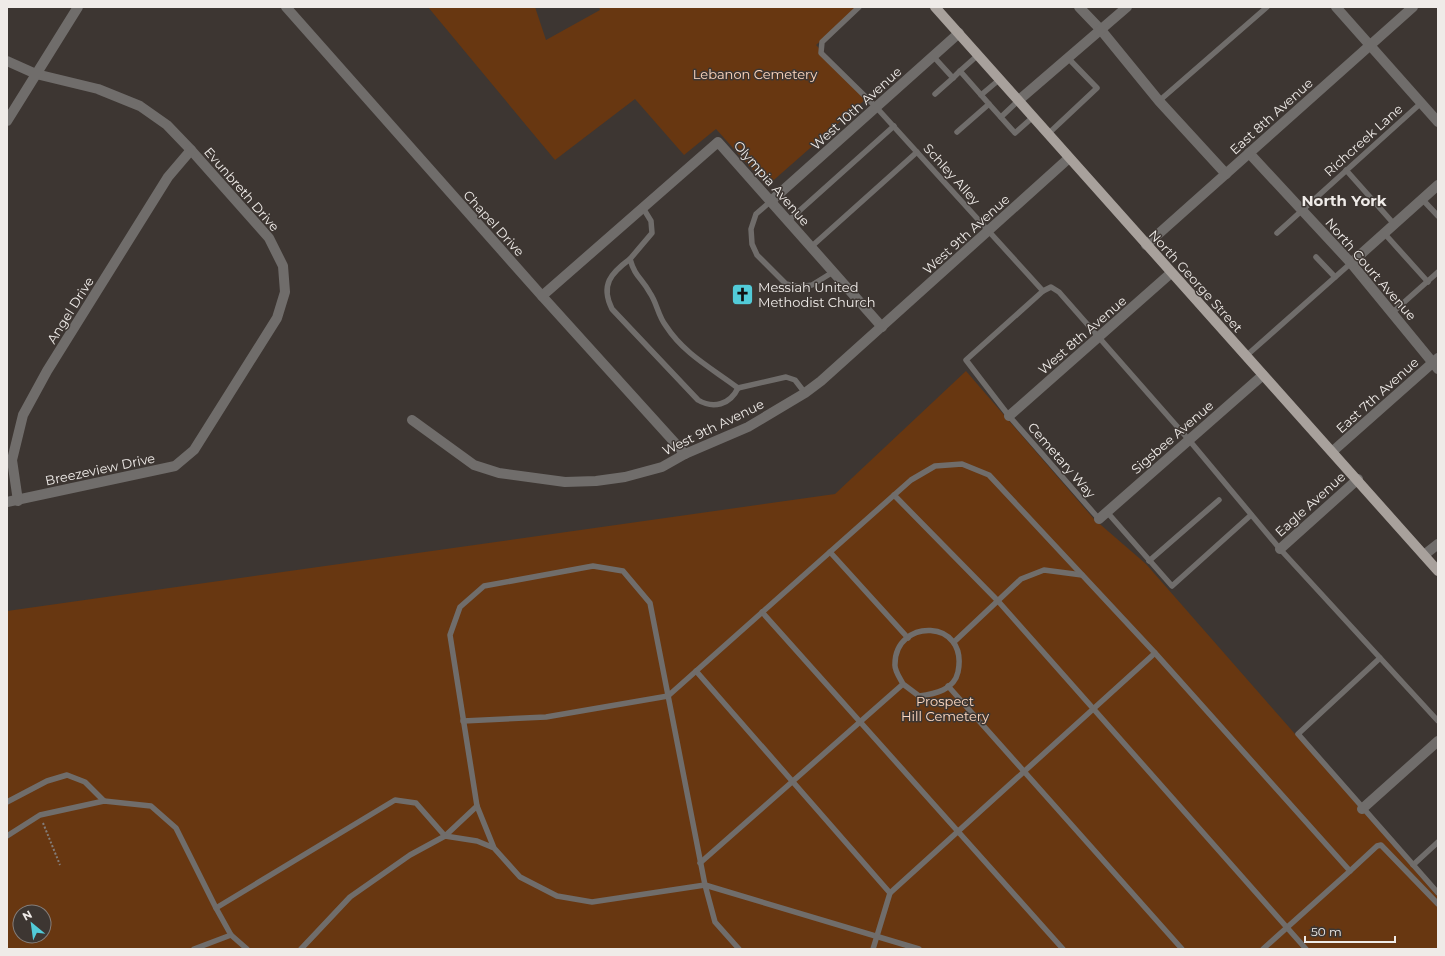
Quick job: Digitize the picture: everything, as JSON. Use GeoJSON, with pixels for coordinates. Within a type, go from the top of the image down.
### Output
{"type":"FeatureCollection","features":[{"type":"Feature","properties":{"kind":"main road","name":"North George Street"},"geometry":{"type":"LineString","coordinates":[[935,7],[1263,376],[1358,479],[1438,571]]}},
{"type":"Feature","properties":{"kind":"street"},"geometry":{"type":"LineString","coordinates":[[7,121],[78,7]]}},
{"type":"Feature","properties":{"kind":"street","name":"Chapel Drive"},"geometry":{"type":"LineString","coordinates":[[286,7],[542,296],[685,454]]}},
{"type":"Feature","properties":{"kind":"street"},"geometry":{"type":"LineString","coordinates":[[1079,7],[1159,101],[1226,174]]}},
{"type":"Feature","properties":{"kind":"street"},"geometry":{"type":"LineString","coordinates":[[1019,100],[1126,7]]}},
{"type":"Feature","properties":{"kind":"street"},"geometry":{"type":"LineString","coordinates":[[1336,7],[1438,122]]}},
{"type":"Feature","properties":{"kind":"street","name":"East 8th Avenue"},"geometry":{"type":"LineString","coordinates":[[1146,245],[1413,7]]}},
{"type":"Feature","properties":{"kind":"street","name":"West 10th Avenue"},"geometry":{"type":"LineString","coordinates":[[771,201],[959,33]]}},
{"type":"Feature","properties":{"kind":"street","name":"Evunbreth Drive"},"geometry":{"type":"LineString","coordinates":[[7,61],[36,74],[98,89],[140,106],[167,126],[191,150],[270,238],[283,266],[286,292],[277,318],[194,450]]}},
{"type":"Feature","properties":{"kind":"street","name":"Olympia Avenue"},"geometry":{"type":"LineString","coordinates":[[542,296],[718,142],[882,327]]}},
{"type":"Feature","properties":{"kind":"street","name":"Angel Drive"},"geometry":{"type":"LineString","coordinates":[[18,501],[12,460],[23,414],[47,372],[168,177],[191,150]]}},
{"type":"Feature","properties":{"kind":"street","name":"North Court Avenue"},"geometry":{"type":"LineString","coordinates":[[1249,153],[1351,262],[1392,313],[1436,363]]}},
{"type":"Feature","properties":{"kind":"street","name":"West 9th Avenue"},"geometry":{"type":"LineString","coordinates":[[412,420],[474,465],[499,473],[565,482],[596,481],[625,477],[662,467],[685,454],[748,427],[805,393],[821,381],[1069,158]]}},
{"type":"Feature","properties":{"kind":"street"},"geometry":{"type":"LineString","coordinates":[[1351,262],[1438,185]]}},
{"type":"Feature","properties":{"kind":"street","name":"West 8th Avenue"},"geometry":{"type":"LineString","coordinates":[[1009,416],[1171,273]]}},
{"type":"Feature","properties":{"kind":"street","name":"East 7th Avenue"},"geometry":{"type":"LineString","coordinates":[[1332,451],[1436,363]]}},
{"type":"Feature","properties":{"kind":"street","name":"Sigsbee Avenue"},"geometry":{"type":"LineString","coordinates":[[1103,516],[1263,376]]}},
{"type":"Feature","properties":{"kind":"street","name":"Breezeview Drive"},"geometry":{"type":"LineString","coordinates":[[7,502],[18,501],[175,466],[194,450]]}},
{"type":"Feature","properties":{"kind":"street","name":"Eagle Avenue"},"geometry":{"type":"LineString","coordinates":[[1280,549],[1358,479]]}},
{"type":"Feature","properties":{"kind":"street"},"geometry":{"type":"LineString","coordinates":[[1424,555],[1438,544]]}},
{"type":"Feature","properties":{"kind":"street"},"geometry":{"type":"LineString","coordinates":[[1362,809],[1438,741]]}},
{"type":"Feature","properties":{"kind":"lane","name":"Schley Alley"},"geometry":{"type":"LineString","coordinates":[[859,7],[822,42],[821,53],[894,126],[1043,291]]}},
{"type":"Feature","properties":{"kind":"lane"},"geometry":{"type":"LineString","coordinates":[[1159,101],[1267,7]]}},
{"type":"Feature","properties":{"kind":"lane"},"geometry":{"type":"LineString","coordinates":[[934,94],[978,55]]}},
{"type":"Feature","properties":{"kind":"lane"},"geometry":{"type":"LineString","coordinates":[[934,56],[953,78]]}},
{"type":"Feature","properties":{"kind":"lane"},"geometry":{"type":"LineString","coordinates":[[1048,134],[1097,88],[1068,58]]}},
{"type":"Feature","properties":{"kind":"lane"},"geometry":{"type":"LineString","coordinates":[[960,71],[1015,133],[1033,117]]}},
{"type":"Feature","properties":{"kind":"lane"},"geometry":{"type":"LineString","coordinates":[[981,95],[1000,79]]}},
{"type":"Feature","properties":{"kind":"lane"},"geometry":{"type":"LineString","coordinates":[[1000,117],[1019,100]]}},
{"type":"Feature","properties":{"kind":"lane","name":"Richcreek Lane"},"geometry":{"type":"LineString","coordinates":[[1277,233],[1421,103]]}},
{"type":"Feature","properties":{"kind":"lane"},"geometry":{"type":"LineString","coordinates":[[957,132],[989,104]]}},
{"type":"Feature","properties":{"kind":"lane"},"geometry":{"type":"LineString","coordinates":[[788,221],[894,126]]}},
{"type":"Feature","properties":{"kind":"lane"},"geometry":{"type":"LineString","coordinates":[[811,247],[917,152]]}},
{"type":"Feature","properties":{"kind":"lane"},"geometry":{"type":"LineString","coordinates":[[1346,170],[1394,224]]}},
{"type":"Feature","properties":{"kind":"lane"},"geometry":{"type":"LineString","coordinates":[[1422,199],[1438,216]]}},
{"type":"Feature","properties":{"kind":"lane"},"geometry":{"type":"LineString","coordinates":[[771,201],[756,214],[751,229],[752,244],[757,255],[786,284],[799,288],[812,285],[833,272]]}},
{"type":"Feature","properties":{"kind":"lane"},"geometry":{"type":"LineString","coordinates":[[643,208],[651,221],[652,233],[630,259],[610,277],[608,283],[608,300],[612,309],[698,400],[706,405],[716,405],[734,397],[738,388]]}},
{"type":"Feature","properties":{"kind":"lane"},"geometry":{"type":"LineString","coordinates":[[1384,233],[1428,282]]}},
{"type":"Feature","properties":{"kind":"lane"},"geometry":{"type":"LineString","coordinates":[[1316,257],[1335,277]]}},
{"type":"Feature","properties":{"kind":"lane"},"geometry":{"type":"LineString","coordinates":[[630,259],[633,272],[651,293],[657,311],[666,327],[695,358],[738,388],[786,377],[795,380],[805,393]]}},
{"type":"Feature","properties":{"kind":"lane"},"geometry":{"type":"LineString","coordinates":[[1246,356],[1351,262]]}},
{"type":"Feature","properties":{"kind":"lane"},"geometry":{"type":"LineString","coordinates":[[1392,313],[1438,272]]}},
{"type":"Feature","properties":{"kind":"lane"},"geometry":{"type":"LineString","coordinates":[[1043,291],[1051,287],[1059,292],[1189,440],[1280,549],[1438,721]]}},
{"type":"Feature","properties":{"kind":"lane","name":"Cemetary Way"},"geometry":{"type":"LineString","coordinates":[[1043,291],[966,360],[1009,416],[1103,516],[1172,586],[1251,515]]}},
{"type":"Feature","properties":{"kind":"lane"},"geometry":{"type":"LineString","coordinates":[[463,721],[546,717],[668,696],[911,480],[935,466],[962,464],[989,475],[1155,653],[1350,871]]}},
{"type":"Feature","properties":{"kind":"lane"},"geometry":{"type":"LineString","coordinates":[[894,495],[998,601],[1306,949]]}},
{"type":"Feature","properties":{"kind":"lane"},"geometry":{"type":"LineString","coordinates":[[1149,561],[1219,500]]}},
{"type":"Feature","properties":{"kind":"lane"},"geometry":{"type":"LineString","coordinates":[[830,552],[908,638]]}},
{"type":"Feature","properties":{"kind":"lane"},"geometry":{"type":"LineString","coordinates":[[740,949],[715,922],[704,885],[650,603],[623,571],[592,566],[484,586],[460,607],[450,636],[476,806],[494,848],[520,877],[557,896],[592,902],[704,885],[919,949]]}},
{"type":"Feature","properties":{"kind":"lane"},"geometry":{"type":"LineString","coordinates":[[954,642],[1021,579],[1044,570],[1082,575]]}},
{"type":"Feature","properties":{"kind":"lane"},"geometry":{"type":"LineString","coordinates":[[762,612],[861,721],[1063,949]]}},
{"type":"Feature","properties":{"kind":"lane"},"geometry":{"type":"LineString","coordinates":[[916,631],[939,631],[954,642],[960,659],[956,679],[939,693],[919,696],[903,684],[894,665],[900,644],[908,638],[916,631]]}},
{"type":"Feature","properties":{"kind":"lane"},"geometry":{"type":"LineString","coordinates":[[873,949],[890,893],[1155,653]]}},
{"type":"Feature","properties":{"kind":"lane"},"geometry":{"type":"LineString","coordinates":[[1380,658],[1298,734],[1362,809],[1438,893]]}},
{"type":"Feature","properties":{"kind":"lane"},"geometry":{"type":"LineString","coordinates":[[696,671],[890,893]]}},
{"type":"Feature","properties":{"kind":"lane"},"geometry":{"type":"LineString","coordinates":[[700,863],[903,684]]}},
{"type":"Feature","properties":{"kind":"lane"},"geometry":{"type":"LineString","coordinates":[[948,686],[1182,949]]}},
{"type":"Feature","properties":{"kind":"lane"},"geometry":{"type":"LineString","coordinates":[[7,802],[47,781],[67,775],[85,782],[104,801]]}},
{"type":"Feature","properties":{"kind":"lane"},"geometry":{"type":"LineString","coordinates":[[216,908],[395,800],[416,803],[445,836],[477,841],[494,848]]}},
{"type":"Feature","properties":{"kind":"lane"},"geometry":{"type":"LineString","coordinates":[[7,836],[40,815],[104,801],[151,806],[176,828],[231,935],[247,949]]}},
{"type":"Feature","properties":{"kind":"lane"},"geometry":{"type":"LineString","coordinates":[[301,949],[350,897],[410,855],[445,836],[476,806]]}},
{"type":"Feature","properties":{"kind":"lane"},"geometry":{"type":"LineString","coordinates":[[1413,865],[1438,842]]}},
{"type":"Feature","properties":{"kind":"lane"},"geometry":{"type":"LineString","coordinates":[[1263,949],[1377,846],[1381,845],[1438,904]]}},
{"type":"Feature","properties":{"kind":"lane"},"geometry":{"type":"LineString","coordinates":[[194,949],[231,935]]}},
{"type":"Feature","properties":{"kind":"path"},"geometry":{"type":"LineString","coordinates":[[40,815],[60,865]]}},
{"type":"Feature","properties":{"kind":"green space","name":"Lebanon Cemetery"},"geometry":{"type":"Polygon","coordinates":[[[428,7],[535,7],[546,40],[600,10],[599,7],[858,7],[816,45],[867,98],[767,186],[716,129],[684,155],[635,99],[555,160],[428,7]]]}},
{"type":"Feature","properties":{"kind":"green space","name":"Prospect Hill Cemetery"},"geometry":{"type":"Polygon","coordinates":[[[966,371],[1094,519],[1146,564],[1438,897],[1438,949],[7,949],[7,611],[835,494],[966,371]]]}},
{"type":"Feature","properties":{"kind":"place","name":"Messiah United Methodist Church"},"geometry":{"type":"Point","coordinates":[743,294]}},
{"type":"Feature","properties":{"kind":"district","name":"North York"},"geometry":{"type":"Point","coordinates":[1344,200]}}]}
